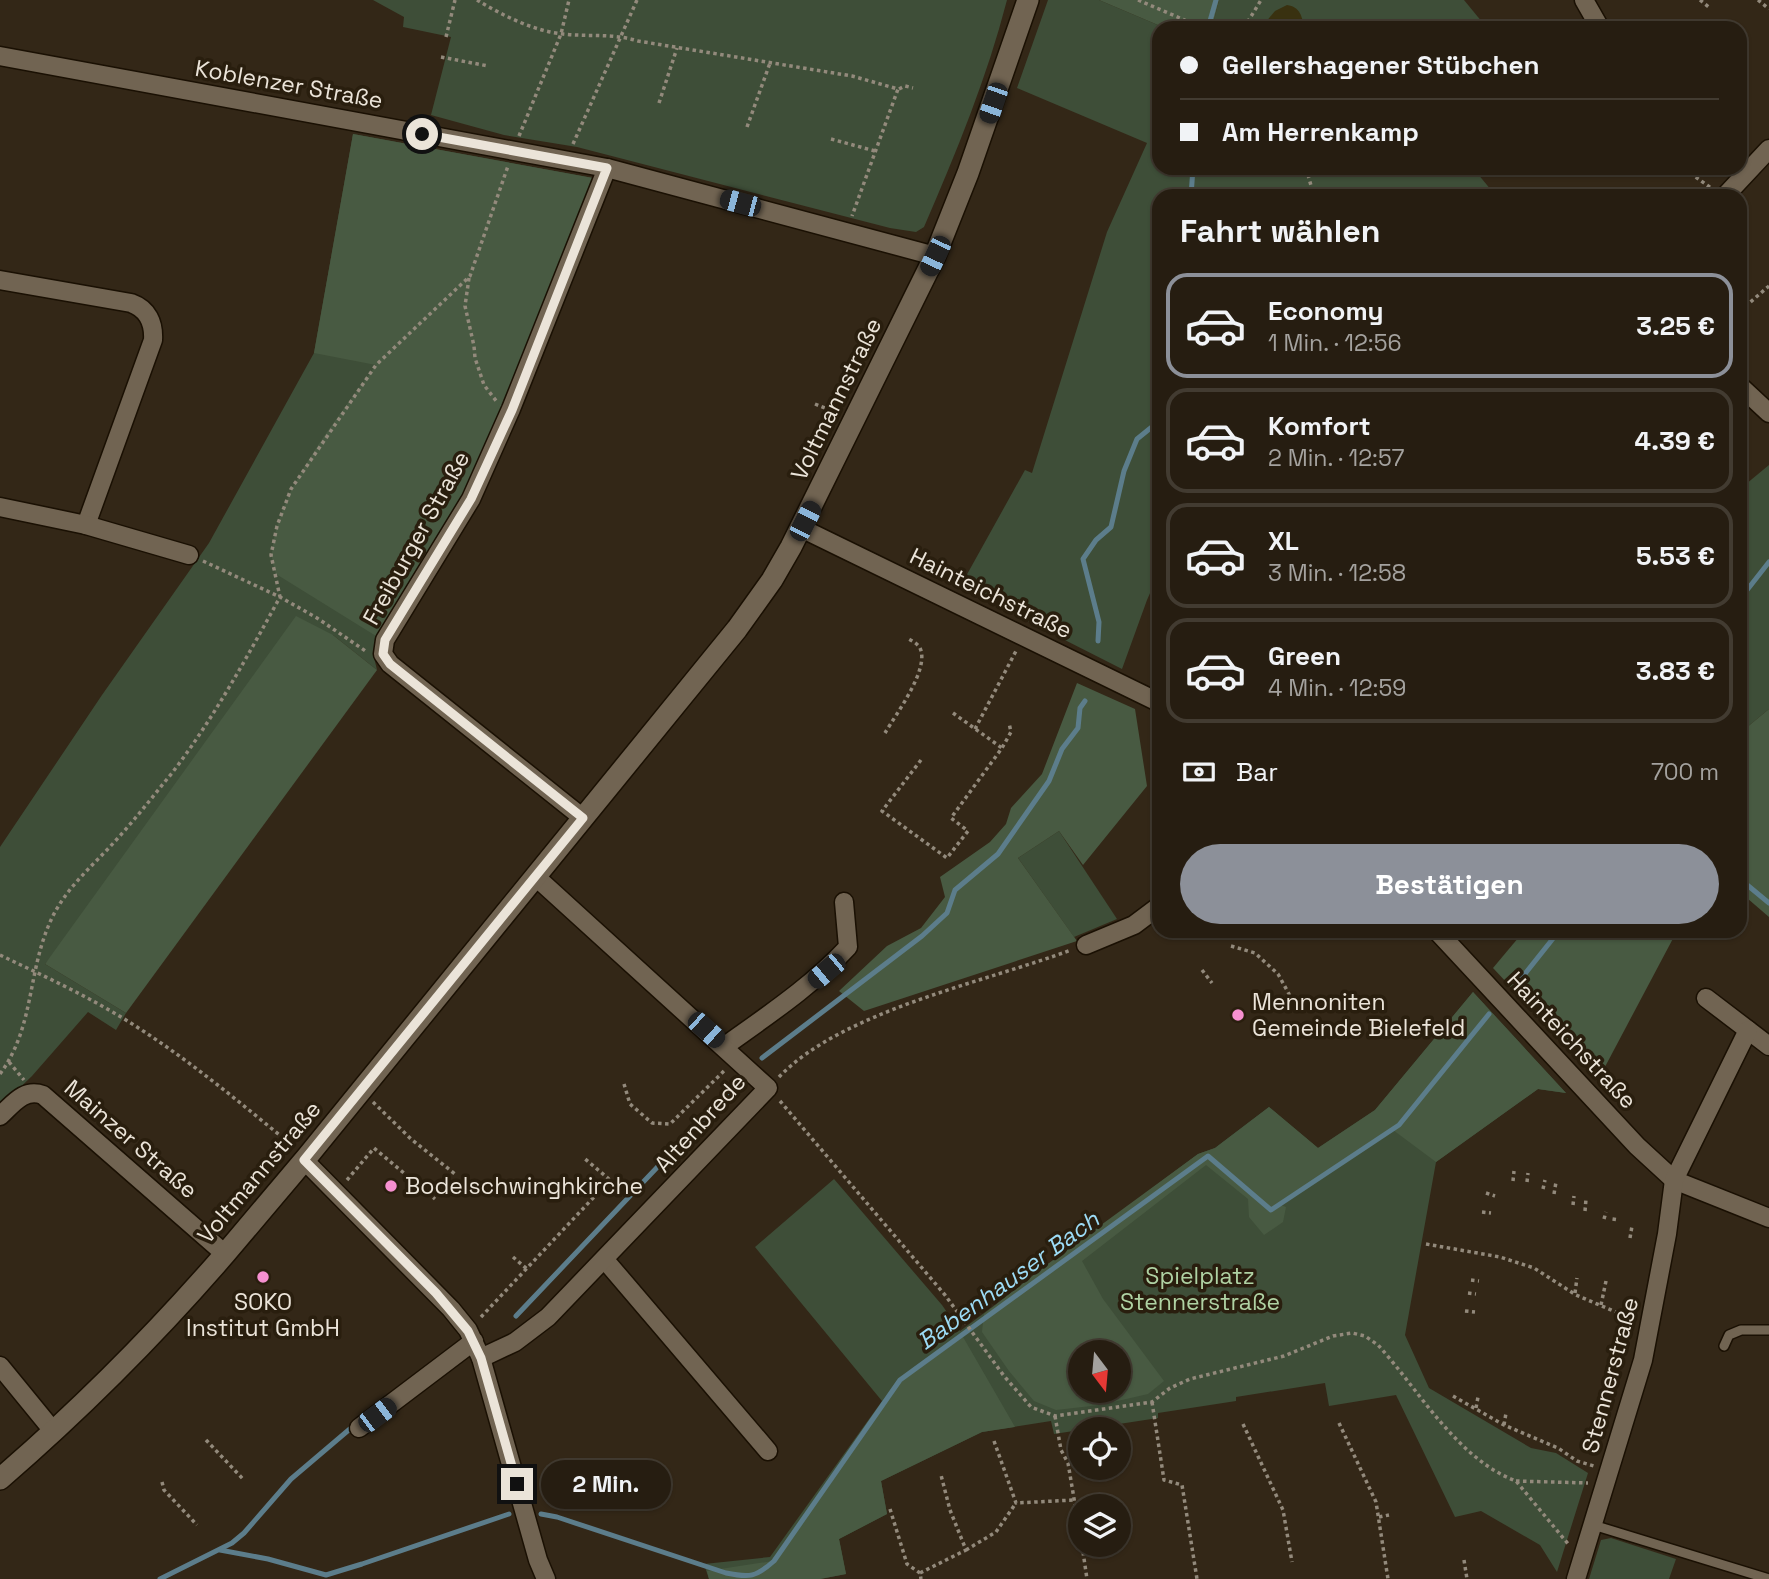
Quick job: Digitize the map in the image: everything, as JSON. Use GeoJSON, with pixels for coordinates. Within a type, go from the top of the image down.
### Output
{"type":"FeatureCollection","features":[{"type":"Feature","properties":{"kind":"street","name":"Voltmannstraße"},"geometry":{"type":"LineString","coordinates":[[0,1479],[54,1432],[135,1354],[225,1254],[737,629],[780,568],[935,256],[968,173],[1028,0]]}},
{"type":"Feature","properties":{"kind":"street"},"geometry":{"type":"LineString","coordinates":[[1584,0],[1596,21]]}},
{"type":"Feature","properties":{"kind":"street","name":"Koblenzer Straße"},"geometry":{"type":"LineString","coordinates":[[0,56],[566,159],[935,256]]}},
{"type":"Feature","properties":{"kind":"street"},"geometry":{"type":"LineString","coordinates":[[1747,162],[1769,149]]}},
{"type":"Feature","properties":{"kind":"street","name":"Freiburger Straße"},"geometry":{"type":"LineString","coordinates":[[583,818],[390,664],[383,654],[385,640],[467,508],[512,410],[607,168]]}},
{"type":"Feature","properties":{"kind":"street"},"geometry":{"type":"LineString","coordinates":[[1722,189],[1735,175]]}},
{"type":"Feature","properties":{"kind":"street"},"geometry":{"type":"LineString","coordinates":[[0,281],[131,303],[143,309],[150,318],[153,340],[86,525]]}},
{"type":"Feature","properties":{"kind":"street"},"geometry":{"type":"LineString","coordinates":[[1747,392],[1769,412]]}},
{"type":"Feature","properties":{"kind":"street"},"geometry":{"type":"LineString","coordinates":[[0,507],[86,525],[189,555]]}},
{"type":"Feature","properties":{"kind":"street","name":"Hainteichstraße"},"geometry":{"type":"LineString","coordinates":[[801,528],[1152,699]]}},
{"type":"Feature","properties":{"kind":"street"},"geometry":{"type":"LineString","coordinates":[[536,877],[731,1052]]}},
{"type":"Feature","properties":{"kind":"street","name":"Altenbrede"},"geometry":{"type":"LineString","coordinates":[[359,1428],[474,1343],[515,1342],[548,1317],[768,1088],[731,1052],[826,971],[848,947],[844,902]]}},
{"type":"Feature","properties":{"kind":"street"},"geometry":{"type":"LineString","coordinates":[[1086,945],[1133,925],[1152,911]]}},
{"type":"Feature","properties":{"kind":"street","name":"Hainteichstraße"},"geometry":{"type":"LineString","coordinates":[[1444,938],[1637,1146],[1674,1180],[1769,1218]]}},
{"type":"Feature","properties":{"kind":"street"},"geometry":{"type":"LineString","coordinates":[[1706,998],[1769,1046]]}},
{"type":"Feature","properties":{"kind":"street"},"geometry":{"type":"LineString","coordinates":[[1674,1180],[1748,1030]]}},
{"type":"Feature","properties":{"kind":"street","name":"Mainzer Straße"},"geometry":{"type":"LineString","coordinates":[[0,1116],[19,1097],[35,1092],[43,1095],[225,1254]]}},
{"type":"Feature","properties":{"kind":"street"},"geometry":{"type":"LineString","coordinates":[[305,1159],[436,1293],[474,1343],[538,1560],[546,1579]]}},
{"type":"Feature","properties":{"kind":"street","name":"Stennerstraße"},"geometry":{"type":"LineString","coordinates":[[1576,1579],[1640,1370],[1652,1319],[1674,1180]]}},
{"type":"Feature","properties":{"kind":"street"},"geometry":{"type":"LineString","coordinates":[[605,1260],[768,1451]]}},
{"type":"Feature","properties":{"kind":"street"},"geometry":{"type":"LineString","coordinates":[[0,1366],[54,1432]]}},
{"type":"Feature","properties":{"kind":"lane"},"geometry":{"type":"LineString","coordinates":[[1724,1346],[1730,1335],[1741,1330],[1769,1330]]}},
{"type":"Feature","properties":{"kind":"lane"},"geometry":{"type":"LineString","coordinates":[[1593,1525],[1769,1579]]}},
{"type":"Feature","properties":{"kind":"path"},"geometry":{"type":"LineString","coordinates":[[446,37],[455,0]]}},
{"type":"Feature","properties":{"kind":"path"},"geometry":{"type":"LineString","coordinates":[[477,0],[516,20],[561,34],[622,36],[677,48],[852,76],[898,89],[905,86],[913,88]]}},
{"type":"Feature","properties":{"kind":"path"},"geometry":{"type":"LineString","coordinates":[[512,410],[495,401],[484,385],[475,358],[466,306],[470,276],[513,150],[561,34],[569,0]]}},
{"type":"Feature","properties":{"kind":"path"},"geometry":{"type":"LineString","coordinates":[[566,159],[637,0]]}},
{"type":"Feature","properties":{"kind":"path"},"geometry":{"type":"LineString","coordinates":[[1138,0],[1186,21]]}},
{"type":"Feature","properties":{"kind":"path"},"geometry":{"type":"LineString","coordinates":[[1248,21],[1261,0]]}},
{"type":"Feature","properties":{"kind":"path"},"geometry":{"type":"LineString","coordinates":[[1700,0],[1710,8]]}},
{"type":"Feature","properties":{"kind":"path"},"geometry":{"type":"LineString","coordinates":[[1758,0],[1769,9]]}},
{"type":"Feature","properties":{"kind":"path"},"geometry":{"type":"LineString","coordinates":[[659,103],[677,48]]}},
{"type":"Feature","properties":{"kind":"path"},"geometry":{"type":"LineString","coordinates":[[441,58],[488,66]]}},
{"type":"Feature","properties":{"kind":"path"},"geometry":{"type":"LineString","coordinates":[[747,127],[770,62]]}},
{"type":"Feature","properties":{"kind":"path"},"geometry":{"type":"LineString","coordinates":[[847,231],[898,89]]}},
{"type":"Feature","properties":{"kind":"path"},"geometry":{"type":"LineString","coordinates":[[831,139],[875,151]]}},
{"type":"Feature","properties":{"kind":"path"},"geometry":{"type":"LineString","coordinates":[[1693,175],[1713,189]]}},
{"type":"Feature","properties":{"kind":"path"},"geometry":{"type":"LineString","coordinates":[[0,1074],[20,1038],[29,1009],[34,971],[51,920],[70,888],[118,838],[173,771],[217,708],[281,597],[271,555],[277,526],[291,489],[376,365],[470,276]]}},
{"type":"Feature","properties":{"kind":"path"},"geometry":{"type":"LineString","coordinates":[[1747,305],[1769,286]]}},
{"type":"Feature","properties":{"kind":"path"},"geometry":{"type":"LineString","coordinates":[[189,555],[281,597],[317,618],[365,652],[383,654]]}},
{"type":"Feature","properties":{"kind":"path"},"geometry":{"type":"LineString","coordinates":[[975,729],[1023,637]]}},
{"type":"Feature","properties":{"kind":"path"},"geometry":{"type":"LineString","coordinates":[[885,733],[920,672],[921,652],[918,644],[907,638]]}},
{"type":"Feature","properties":{"kind":"path"},"geometry":{"type":"LineString","coordinates":[[953,713],[1002,748]]}},
{"type":"Feature","properties":{"kind":"path"},"geometry":{"type":"LineString","coordinates":[[921,760],[882,811],[947,858],[968,831],[951,818],[1002,748],[1011,732],[1009,723]]}},
{"type":"Feature","properties":{"kind":"path"},"geometry":{"type":"LineString","coordinates":[[1086,945],[932,997],[847,1031],[801,1057],[768,1088],[945,1295],[1004,1376],[1031,1407],[1055,1416],[1152,1402],[1170,1388],[1191,1379],[1284,1356],[1318,1340],[1352,1333],[1365,1336],[1378,1345],[1439,1421],[1469,1450],[1504,1477],[1516,1481],[1608,1477]]}},
{"type":"Feature","properties":{"kind":"path"},"geometry":{"type":"LineString","coordinates":[[1231,946],[1255,953],[1278,974],[1289,994],[1274,1009]]}},
{"type":"Feature","properties":{"kind":"path"},"geometry":{"type":"LineString","coordinates":[[0,956],[34,971],[135,1025],[222,1087],[305,1159]]}},
{"type":"Feature","properties":{"kind":"path"},"geometry":{"type":"LineString","coordinates":[[1202,970],[1212,983]]}},
{"type":"Feature","properties":{"kind":"path"},"geometry":{"type":"LineString","coordinates":[[624,1084],[630,1104],[652,1124],[670,1124],[731,1052]]}},
{"type":"Feature","properties":{"kind":"path"},"geometry":{"type":"LineString","coordinates":[[360,1092],[411,1139],[455,1174]]}},
{"type":"Feature","properties":{"kind":"path"},"geometry":{"type":"LineString","coordinates":[[337,1193],[374,1148],[435,1199]]}},
{"type":"Feature","properties":{"kind":"path"},"geometry":{"type":"LineString","coordinates":[[474,1343],[527,1269],[610,1180],[584,1158]]}},
{"type":"Feature","properties":{"kind":"path"},"geometry":{"type":"LineString","coordinates":[[1513,1181],[1514,1171]]}},
{"type":"Feature","properties":{"kind":"path"},"geometry":{"type":"LineString","coordinates":[[1527,1182],[1528,1173]]}},
{"type":"Feature","properties":{"kind":"path"},"geometry":{"type":"LineString","coordinates":[[1543,1189],[1545,1180]]}},
{"type":"Feature","properties":{"kind":"path"},"geometry":{"type":"LineString","coordinates":[[1553,1194],[1556,1182]]}},
{"type":"Feature","properties":{"kind":"path"},"geometry":{"type":"LineString","coordinates":[[1486,1193],[1495,1196]]}},
{"type":"Feature","properties":{"kind":"path"},"geometry":{"type":"LineString","coordinates":[[1573,1205],[1574,1196]]}},
{"type":"Feature","properties":{"kind":"path"},"geometry":{"type":"LineString","coordinates":[[1585,1211],[1586,1199]]}},
{"type":"Feature","properties":{"kind":"path"},"geometry":{"type":"LineString","coordinates":[[1482,1212],[1491,1213]]}},
{"type":"Feature","properties":{"kind":"path"},"geometry":{"type":"LineString","coordinates":[[1604,1219],[1606,1212]]}},
{"type":"Feature","properties":{"kind":"path"},"geometry":{"type":"LineString","coordinates":[[1614,1221],[1615,1214]]}},
{"type":"Feature","properties":{"kind":"path"},"geometry":{"type":"LineString","coordinates":[[1630,1238],[1632,1226]]}},
{"type":"Feature","properties":{"kind":"path"},"geometry":{"type":"LineString","coordinates":[[1426,1244],[1500,1257],[1534,1268],[1574,1293],[1601,1305],[1625,1314],[1652,1319]]}},
{"type":"Feature","properties":{"kind":"path"},"geometry":{"type":"LineString","coordinates":[[513,1256],[527,1269]]}},
{"type":"Feature","properties":{"kind":"path"},"geometry":{"type":"LineString","coordinates":[[1547,1275],[1548,1266]]}},
{"type":"Feature","properties":{"kind":"path"},"geometry":{"type":"LineString","coordinates":[[1574,1293],[1577,1278]]}},
{"type":"Feature","properties":{"kind":"path"},"geometry":{"type":"LineString","coordinates":[[1471,1280],[1479,1281]]}},
{"type":"Feature","properties":{"kind":"path"},"geometry":{"type":"LineString","coordinates":[[1601,1305],[1606,1281]]}},
{"type":"Feature","properties":{"kind":"path"},"geometry":{"type":"LineString","coordinates":[[1468,1293],[1476,1294]]}},
{"type":"Feature","properties":{"kind":"path"},"geometry":{"type":"LineString","coordinates":[[1465,1311],[1475,1312]]}},
{"type":"Feature","properties":{"kind":"path"},"geometry":{"type":"LineString","coordinates":[[1465,1403],[1466,1395]]}},
{"type":"Feature","properties":{"kind":"path"},"geometry":{"type":"LineString","coordinates":[[1453,1396],[1504,1425],[1558,1448],[1608,1477]]}},
{"type":"Feature","properties":{"kind":"path"},"geometry":{"type":"LineString","coordinates":[[1476,1409],[1478,1397]]}},
{"type":"Feature","properties":{"kind":"path"},"geometry":{"type":"LineString","coordinates":[[1152,1402],[1164,1480],[1182,1485],[1197,1579]]}},
{"type":"Feature","properties":{"kind":"path"},"geometry":{"type":"LineString","coordinates":[[1493,1419],[1494,1411]]}},
{"type":"Feature","properties":{"kind":"path"},"geometry":{"type":"LineString","coordinates":[[1504,1425],[1506,1413]]}},
{"type":"Feature","properties":{"kind":"path"},"geometry":{"type":"LineString","coordinates":[[1055,1416],[1073,1494]]}},
{"type":"Feature","properties":{"kind":"path"},"geometry":{"type":"LineString","coordinates":[[1339,1423],[1374,1496],[1388,1579]]}},
{"type":"Feature","properties":{"kind":"path"},"geometry":{"type":"LineString","coordinates":[[1243,1424],[1283,1510],[1292,1562]]}},
{"type":"Feature","properties":{"kind":"path"},"geometry":{"type":"LineString","coordinates":[[1535,1437],[1536,1431]]}},
{"type":"Feature","properties":{"kind":"path"},"geometry":{"type":"LineString","coordinates":[[206,1440],[243,1479]]}},
{"type":"Feature","properties":{"kind":"path"},"geometry":{"type":"LineString","coordinates":[[994,1441],[1016,1503]]}},
{"type":"Feature","properties":{"kind":"path"},"geometry":{"type":"LineString","coordinates":[[1350,1446],[1358,1443]]}},
{"type":"Feature","properties":{"kind":"path"},"geometry":{"type":"LineString","coordinates":[[1358,1463],[1365,1461]]}},
{"type":"Feature","properties":{"kind":"path"},"geometry":{"type":"LineString","coordinates":[[941,1475],[950,1510],[966,1550]]}},
{"type":"Feature","properties":{"kind":"path"},"geometry":{"type":"LineString","coordinates":[[1367,1481],[1373,1478]]}},
{"type":"Feature","properties":{"kind":"path"},"geometry":{"type":"LineString","coordinates":[[1516,1481],[1569,1545]]}},
{"type":"Feature","properties":{"kind":"path"},"geometry":{"type":"LineString","coordinates":[[162,1482],[164,1490],[197,1525]]}},
{"type":"Feature","properties":{"kind":"path"},"geometry":{"type":"LineString","coordinates":[[1374,1496],[1382,1495]]}},
{"type":"Feature","properties":{"kind":"path"},"geometry":{"type":"LineString","coordinates":[[1016,1503],[1068,1500]]}},
{"type":"Feature","properties":{"kind":"path"},"geometry":{"type":"LineString","coordinates":[[890,1509],[907,1564],[921,1576],[996,1532],[1016,1503]]}},
{"type":"Feature","properties":{"kind":"path"},"geometry":{"type":"LineString","coordinates":[[1379,1517],[1390,1515]]}},
{"type":"Feature","properties":{"kind":"path"},"geometry":{"type":"LineString","coordinates":[[1084,1557],[1087,1579]]}},
{"type":"Feature","properties":{"kind":"path"},"geometry":{"type":"LineString","coordinates":[[1464,1560],[1467,1579]]}},
{"type":"Feature","properties":{"kind":"green space"},"geometry":{"type":"Polygon","coordinates":[[[373,0],[1007,0],[990,58],[959,143],[924,227],[916,232],[890,228],[577,147],[504,135],[431,115],[451,37],[403,27],[404,17],[373,0]]]}},
{"type":"Feature","properties":{"kind":"green space"},"geometry":{"type":"Polygon","coordinates":[[[1048,0],[1099,0],[1152,22],[1152,175],[1479,175],[1490,189],[1152,189],[1152,589],[1122,669],[960,587],[1025,470],[1032,473],[1107,232],[1147,143],[1017,88],[1048,0]]]}},
{"type":"Feature","properties":{"kind":"green space"},"geometry":{"type":"Polygon","coordinates":[[[1099,0],[1219,0],[1214,21],[1152,22],[1099,0]]]}},
{"type":"Feature","properties":{"kind":"green space"},"geometry":{"type":"Polygon","coordinates":[[[1219,0],[1464,0],[1481,21],[1214,21],[1219,0]]]}},
{"type":"Feature","properties":{"kind":"green space"},"geometry":{"type":"Polygon","coordinates":[[[353,134],[593,178],[459,502],[376,636],[373,653],[377,670],[333,635],[45,964],[126,1013],[116,1030],[88,1012],[32,1076],[0,1107],[0,847],[209,543],[314,353],[353,134]]]}},
{"type":"Feature","properties":{"kind":"green space"},"geometry":{"type":"Polygon","coordinates":[[[353,134],[593,178],[521,364],[459,502],[376,636],[276,574],[272,558],[276,529],[297,479],[328,430],[376,365],[314,353],[353,134]]]}},
{"type":"Feature","properties":{"kind":"green space"},"geometry":{"type":"Polygon","coordinates":[[[1769,465],[1769,709],[1747,727],[1747,483],[1769,465]]]}},
{"type":"Feature","properties":{"kind":"green space"},"geometry":{"type":"Polygon","coordinates":[[[296,616],[333,635],[377,670],[126,1013],[45,964],[296,616]]]}},
{"type":"Feature","properties":{"kind":"green space"},"geometry":{"type":"Polygon","coordinates":[[[1077,683],[1135,709],[1147,786],[1083,865],[1059,831],[1018,858],[1077,941],[864,1011],[839,991],[887,946],[921,928],[945,897],[940,877],[990,842],[1006,824],[1011,808],[1042,774],[1077,683]]]}},
{"type":"Feature","properties":{"kind":"green space"},"geometry":{"type":"Polygon","coordinates":[[[1769,709],[1769,917],[1747,898],[1747,727],[1769,709]]]}},
{"type":"Feature","properties":{"kind":"green space"},"geometry":{"type":"Polygon","coordinates":[[[1059,831],[1117,919],[1074,937],[1018,858],[1059,831]]]}},
{"type":"Feature","properties":{"kind":"green space"},"geometry":{"type":"Polygon","coordinates":[[[1518,938],[1673,938],[1598,1080],[1493,968],[1518,938]]]}},
{"type":"Feature","properties":{"kind":"green space","name":"Spielplatz Stennerstraße"},"geometry":{"type":"Polygon","coordinates":[[[1473,992],[1566,1093],[1538,1089],[1436,1162],[1405,1335],[1429,1388],[1531,1448],[1556,1453],[1588,1473],[1557,1572],[1540,1545],[1481,1511],[1455,1517],[1396,1395],[1329,1406],[1325,1383],[1236,1397],[1236,1401],[1158,1413],[1158,1418],[1131,1422],[1131,1417],[1068,1417],[1068,1432],[1054,1434],[1051,1421],[982,1432],[881,1481],[887,1514],[839,1539],[846,1574],[820,1579],[709,1579],[704,1564],[770,1557],[882,1401],[755,1247],[834,1179],[942,1305],[960,1331],[1198,1154],[1215,1148],[1269,1107],[1318,1148],[1375,1110],[1473,992]]]}},
{"type":"Feature","properties":{"kind":"green space"},"geometry":{"type":"Polygon","coordinates":[[[1473,992],[1566,1093],[1538,1089],[1436,1162],[1393,1130],[1277,1204],[1286,1207],[1283,1222],[1264,1235],[1249,1217],[1248,1199],[1206,1165],[1082,1261],[1103,1299],[1164,1381],[1148,1394],[1131,1398],[1131,1340],[1068,1340],[1068,1404],[1104,1404],[1056,1410],[1034,1401],[982,1332],[984,1314],[1045,1266],[1198,1154],[1215,1148],[1269,1107],[1318,1148],[1375,1110],[1473,992]]]}},
{"type":"Feature","properties":{"kind":"green space"},"geometry":{"type":"Polygon","coordinates":[[[963,1337],[1015,1427],[982,1432],[881,1481],[887,1514],[839,1539],[846,1574],[820,1579],[709,1579],[707,1571],[773,1561],[901,1381],[963,1337]]]}},
{"type":"Feature","properties":{"kind":"green space"},"geometry":{"type":"Polygon","coordinates":[[[1611,1538],[1676,1559],[1669,1579],[1589,1579],[1601,1540],[1611,1538]]]}},
{"type":"Feature","properties":{"kind":"sand"},"geometry":{"type":"Polygon","coordinates":[[[1287,5],[1300,13],[1302,21],[1267,21],[1275,11],[1287,5]]]}},
{"type":"Feature","properties":{"kind":"waterway"},"geometry":{"type":"LineString","coordinates":[[1210,21],[1216,0]]}},
{"type":"Feature","properties":{"kind":"waterway"},"geometry":{"type":"LineString","coordinates":[[1192,175],[1192,189]]}},
{"type":"Feature","properties":{"kind":"waterway"},"geometry":{"type":"LineString","coordinates":[[1098,641],[1099,622],[1083,559],[1096,540],[1111,527],[1124,471],[1137,439],[1152,427]]}},
{"type":"Feature","properties":{"kind":"waterway","name":"Babenhauser Bach"},"geometry":{"type":"LineString","coordinates":[[1747,590],[1769,562]]}},
{"type":"Feature","properties":{"kind":"waterway"},"geometry":{"type":"LineString","coordinates":[[762,1058],[922,936],[947,913],[955,890],[998,854],[1049,781],[1062,749],[1078,728],[1080,708],[1085,701]]}},
{"type":"Feature","properties":{"kind":"waterway"},"geometry":{"type":"LineString","coordinates":[[1747,885],[1769,903]]}},
{"type":"Feature","properties":{"kind":"waterway","name":"Babenhauser Bach"},"geometry":{"type":"LineString","coordinates":[[1516,985],[1553,938]]}},
{"type":"Feature","properties":{"kind":"waterway","name":"Babenhauser Bach"},"geometry":{"type":"LineString","coordinates":[[541,1514],[726,1573],[747,1576],[757,1573],[774,1561],[900,1380],[1208,1156],[1271,1210],[1399,1125],[1489,1014]]}},
{"type":"Feature","properties":{"kind":"waterway"},"geometry":{"type":"LineString","coordinates":[[516,1316],[741,1079]]}},
{"type":"Feature","properties":{"kind":"waterway"},"geometry":{"type":"LineString","coordinates":[[160,1579],[232,1543],[291,1479],[351,1428]]}},
{"type":"Feature","properties":{"kind":"waterway","name":"Babenhauser Bach"},"geometry":{"type":"LineString","coordinates":[[220,1550],[268,1559],[326,1575],[509,1514]]}},
{"type":"Feature","properties":{"kind":"place","name":"Mennoniten Gemeinde Bielefeld"},"geometry":{"type":"Point","coordinates":[1238,1015]}},
{"type":"Feature","properties":{"kind":"place","name":"Bodelschwinghkirche"},"geometry":{"type":"Point","coordinates":[391,1186]}},
{"type":"Feature","properties":{"kind":"place","name":"SOKO Institut GmbH"},"geometry":{"type":"Point","coordinates":[263,1277]}},
{"type":"Feature","properties":{"kind":"route"},"geometry":{"type":"LineString","coordinates":[[422,134],[607,168],[512,410],[467,508],[385,640],[383,654],[390,664],[583,818],[304,1160],[452,1308],[468,1331],[481,1358],[517,1484]]}}]}
